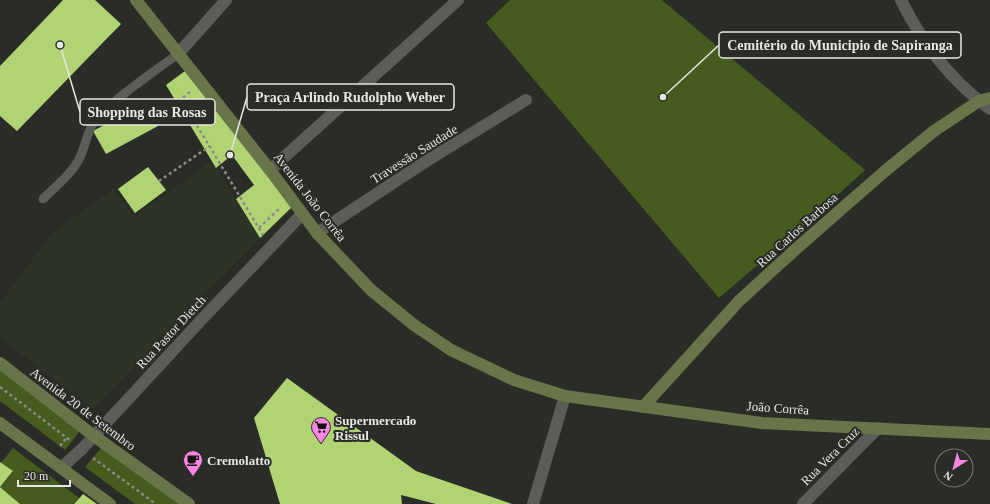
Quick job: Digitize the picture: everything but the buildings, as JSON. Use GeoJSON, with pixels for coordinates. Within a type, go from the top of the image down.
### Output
{"type":"FeatureCollection","features":[{"type":"Feature","properties":{"kind":"main road","name":"Avenida João Corrêa"},"geometry":{"type":"LineString","coordinates":[[136,0],[270,170],[317,233],[371,290],[414,325],[451,350],[514,380],[565,396]]}},
{"type":"Feature","properties":{"kind":"main road","name":"Rua Carlos Barbosa"},"geometry":{"type":"LineString","coordinates":[[643,407],[739,301],[797,248],[884,171],[934,132],[984,99]]}},
{"type":"Feature","properties":{"kind":"main road","name":"Avenida 20 de Setembro"},"geometry":{"type":"LineString","coordinates":[[0,363],[94,436],[188,504]]}},
{"type":"Feature","properties":{"kind":"main road","name":"João Corrêa"},"geometry":{"type":"LineString","coordinates":[[565,396],[762,423],[990,434]]}},
{"type":"Feature","properties":{"kind":"main road"},"geometry":{"type":"LineString","coordinates":[[0,423],[110,504]]}},
{"type":"Feature","properties":{"kind":"street"},"geometry":{"type":"LineString","coordinates":[[178,54],[226,0]]}},
{"type":"Feature","properties":{"kind":"street"},"geometry":{"type":"LineString","coordinates":[[270,170],[458,0]]}},
{"type":"Feature","properties":{"kind":"street"},"geometry":{"type":"LineString","coordinates":[[901,0],[913,24],[934,56],[956,80],[984,99],[990,110]]}},
{"type":"Feature","properties":{"kind":"street","name":"Travessão Saudade"},"geometry":{"type":"LineString","coordinates":[[317,233],[425,162],[526,100]]}},
{"type":"Feature","properties":{"kind":"street","name":"Rua Pastor Dietch"},"geometry":{"type":"LineString","coordinates":[[61,468],[94,436],[302,214]]}},
{"type":"Feature","properties":{"kind":"street"},"geometry":{"type":"LineString","coordinates":[[534,504],[565,396]]}},
{"type":"Feature","properties":{"kind":"street","name":"Rua Vera Cruz"},"geometry":{"type":"LineString","coordinates":[[803,504],[878,428]]}},
{"type":"Feature","properties":{"kind":"lane"},"geometry":{"type":"LineString","coordinates":[[43,199],[72,169],[81,155],[87,135],[94,122],[123,95],[178,54]]}},
{"type":"Feature","properties":{"kind":"path"},"geometry":{"type":"LineString","coordinates":[[152,114],[181,99],[202,84]]}},
{"type":"Feature","properties":{"kind":"path"},"geometry":{"type":"LineString","coordinates":[[181,99],[270,247]]}},
{"type":"Feature","properties":{"kind":"path"},"geometry":{"type":"LineString","coordinates":[[159,181],[210,146]]}},
{"type":"Feature","properties":{"kind":"path"},"geometry":{"type":"LineString","coordinates":[[258,228],[290,198]]}},
{"type":"Feature","properties":{"kind":"path"},"geometry":{"type":"LineString","coordinates":[[0,387],[72,441]]}},
{"type":"Feature","properties":{"kind":"path"},"geometry":{"type":"LineString","coordinates":[[60,446],[67,437]]}},
{"type":"Feature","properties":{"kind":"path"},"geometry":{"type":"LineString","coordinates":[[93,458],[156,504]]}},
{"type":"Feature","properties":{"kind":"shaded area"},"geometry":{"type":"Polygon","coordinates":[[[212,161],[260,238],[93,409],[0,338],[0,302],[53,232],[113,189],[134,217],[212,161]]]}},
{"type":"Feature","properties":{"kind":"green space"},"geometry":{"type":"Polygon","coordinates":[[[510,0],[662,0],[865,170],[816,215],[719,298],[486,23],[510,0]]]}},
{"type":"Feature","properties":{"kind":"green space"},"geometry":{"type":"Polygon","coordinates":[[[0,370],[80,431],[65,450],[0,401],[0,370]]]}},
{"type":"Feature","properties":{"kind":"green space"},"geometry":{"type":"Polygon","coordinates":[[[102,447],[181,504],[135,504],[85,467],[102,447]]]}},
{"type":"Feature","properties":{"kind":"green space"},"geometry":{"type":"Polygon","coordinates":[[[13,448],[79,498],[73,504],[20,504],[0,487],[13,472],[1,463],[13,448]]]}},
{"type":"Feature","properties":{"kind":"place","name":"Shopping das Rosas"},"geometry":{"type":"Point","coordinates":[60,45]}},
{"type":"Feature","properties":{"kind":"place","name":"Cemitério do Municipio de Sapiranga"},"geometry":{"type":"Point","coordinates":[663,97]}},
{"type":"Feature","properties":{"kind":"place","name":"Praça Arlindo Rudolpho Weber"},"geometry":{"type":"Point","coordinates":[230,155]}},
{"type":"Feature","properties":{"kind":"place","name":"Supermercado Rissul"},"geometry":{"type":"Point","coordinates":[321,444]}},
{"type":"Feature","properties":{"kind":"place","name":"Cremolatto"},"geometry":{"type":"Point","coordinates":[193,477]}}]}
